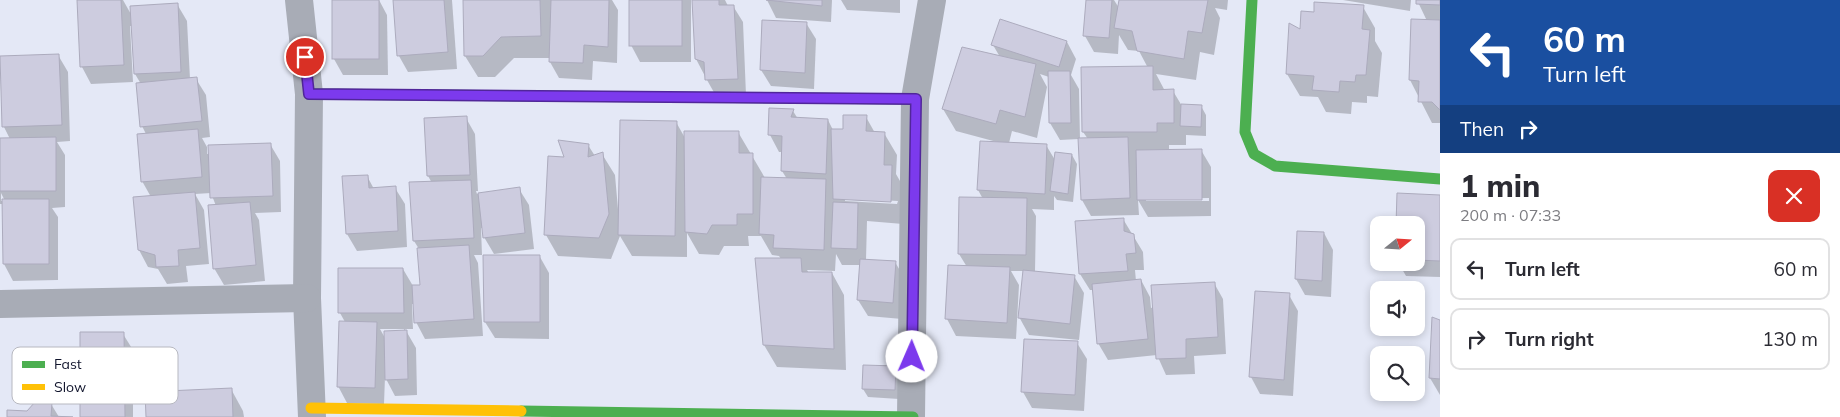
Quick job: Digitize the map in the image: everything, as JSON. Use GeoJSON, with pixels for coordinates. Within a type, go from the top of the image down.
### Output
{"type":"FeatureCollection","features":[{"type":"Feature","properties":{"kind":"street"},"geometry":{"type":"LineString","coordinates":[[299,0],[309,94],[307,298],[312,412],[912,417],[916,99],[932,0]]}},
{"type":"Feature","properties":{"kind":"street"},"geometry":{"type":"LineString","coordinates":[[1252,0],[1245,132],[1249,146],[1259,160],[1275,166],[1440,179]]}},
{"type":"Feature","properties":{"kind":"street"},"geometry":{"type":"LineString","coordinates":[[309,94],[916,99]]}},
{"type":"Feature","properties":{"kind":"street"},"geometry":{"type":"LineString","coordinates":[[0,304],[307,298]]}},
{"type":"Feature","properties":{"kind":"building"},"geometry":{"type":"Polygon","coordinates":[[[77,0],[121,0],[124,65],[80,67],[77,0]]]}},
{"type":"Feature","properties":{"kind":"building"},"geometry":{"type":"Polygon","coordinates":[[[332,0],[379,0],[379,59],[332,59],[332,0]]]}},
{"type":"Feature","properties":{"kind":"building"},"geometry":{"type":"Polygon","coordinates":[[[393,0],[444,0],[448,52],[397,56],[393,0]]]}},
{"type":"Feature","properties":{"kind":"building"},"geometry":{"type":"Polygon","coordinates":[[[463,0],[540,0],[541,36],[501,37],[483,56],[464,56],[463,0]]]}},
{"type":"Feature","properties":{"kind":"building"},"geometry":{"type":"Polygon","coordinates":[[[551,0],[609,0],[608,47],[584,45],[583,63],[549,62],[551,0]]]}},
{"type":"Feature","properties":{"kind":"building"},"geometry":{"type":"Polygon","coordinates":[[[629,0],[682,0],[682,46],[629,46],[629,0]]]}},
{"type":"Feature","properties":{"kind":"building"},"geometry":{"type":"Polygon","coordinates":[[[692,0],[719,0],[719,5],[734,5],[738,79],[705,80],[704,62],[695,59],[692,0]]]}},
{"type":"Feature","properties":{"kind":"building"},"geometry":{"type":"Polygon","coordinates":[[[766,0],[822,0],[822,6],[766,0]]]}},
{"type":"Feature","properties":{"kind":"building"},"geometry":{"type":"Polygon","coordinates":[[[1086,0],[1112,0],[1109,38],[1083,36],[1086,0]]]}},
{"type":"Feature","properties":{"kind":"building"},"geometry":{"type":"Polygon","coordinates":[[[1119,0],[1208,0],[1202,33],[1188,31],[1184,59],[1137,51],[1132,31],[1114,28],[1119,0]]]}},
{"type":"Feature","properties":{"kind":"building"},"geometry":{"type":"Polygon","coordinates":[[[1416,0],[1440,0],[1440,5],[1416,4],[1416,0]]]}},
{"type":"Feature","properties":{"kind":"building"},"geometry":{"type":"Polygon","coordinates":[[[1314,2],[1364,5],[1362,29],[1370,30],[1366,75],[1356,75],[1355,82],[1340,81],[1339,92],[1312,90],[1314,76],[1286,74],[1289,23],[1300,29],[1301,11],[1314,12],[1314,2]]]}},
{"type":"Feature","properties":{"kind":"building"},"geometry":{"type":"Polygon","coordinates":[[[178,3],[181,72],[134,74],[130,6],[178,3]]]}},
{"type":"Feature","properties":{"kind":"building"},"geometry":{"type":"Polygon","coordinates":[[[1000,19],[1067,41],[1059,67],[991,45],[1000,19]]]}},
{"type":"Feature","properties":{"kind":"building"},"geometry":{"type":"Polygon","coordinates":[[[1411,19],[1440,20],[1440,110],[1432,102],[1418,102],[1419,81],[1409,80],[1411,19]]]}},
{"type":"Feature","properties":{"kind":"building"},"geometry":{"type":"Polygon","coordinates":[[[762,20],[807,22],[805,73],[760,70],[762,20]]]}},
{"type":"Feature","properties":{"kind":"building"},"geometry":{"type":"Polygon","coordinates":[[[962,47],[1036,64],[1025,117],[1000,110],[996,124],[942,109],[962,47]]]}},
{"type":"Feature","properties":{"kind":"building"},"geometry":{"type":"Polygon","coordinates":[[[59,54],[62,125],[2,127],[0,56],[59,54]]]}},
{"type":"Feature","properties":{"kind":"building"},"geometry":{"type":"Polygon","coordinates":[[[1153,66],[1153,90],[1174,89],[1174,123],[1157,123],[1157,132],[1082,132],[1081,67],[1153,66]]]}},
{"type":"Feature","properties":{"kind":"building"},"geometry":{"type":"Polygon","coordinates":[[[1048,71],[1070,71],[1071,123],[1049,123],[1048,71]]]}},
{"type":"Feature","properties":{"kind":"building"},"geometry":{"type":"Polygon","coordinates":[[[197,77],[202,121],[140,127],[136,83],[197,77]]]}},
{"type":"Feature","properties":{"kind":"building"},"geometry":{"type":"Polygon","coordinates":[[[1181,104],[1202,105],[1201,127],[1180,126],[1181,104]]]}},
{"type":"Feature","properties":{"kind":"building"},"geometry":{"type":"Polygon","coordinates":[[[769,108],[794,109],[791,117],[828,119],[826,174],[781,171],[782,136],[768,135],[769,108]]]}},
{"type":"Feature","properties":{"kind":"building"},"geometry":{"type":"Polygon","coordinates":[[[843,115],[867,115],[866,131],[885,132],[884,165],[892,165],[891,202],[833,199],[831,129],[843,129],[843,115]]]}},
{"type":"Feature","properties":{"kind":"building"},"geometry":{"type":"Polygon","coordinates":[[[467,116],[470,175],[427,176],[424,118],[467,116]]]}},
{"type":"Feature","properties":{"kind":"building"},"geometry":{"type":"Polygon","coordinates":[[[620,120],[677,121],[675,236],[618,235],[620,120]]]}},
{"type":"Feature","properties":{"kind":"building"},"geometry":{"type":"Polygon","coordinates":[[[198,129],[202,177],[141,182],[137,134],[198,129]]]}},
{"type":"Feature","properties":{"kind":"building"},"geometry":{"type":"Polygon","coordinates":[[[684,131],[739,131],[739,153],[753,153],[753,214],[737,214],[737,225],[712,225],[707,234],[685,232],[684,131]]]}},
{"type":"Feature","properties":{"kind":"building"},"geometry":{"type":"Polygon","coordinates":[[[56,137],[56,191],[0,191],[0,138],[56,137]]]}},
{"type":"Feature","properties":{"kind":"building"},"geometry":{"type":"Polygon","coordinates":[[[1128,137],[1130,198],[1081,200],[1078,138],[1128,137]]]}},
{"type":"Feature","properties":{"kind":"building"},"geometry":{"type":"Polygon","coordinates":[[[558,140],[589,144],[588,157],[603,152],[609,214],[599,238],[544,235],[548,156],[564,157],[558,140]]]}},
{"type":"Feature","properties":{"kind":"building"},"geometry":{"type":"Polygon","coordinates":[[[980,141],[1047,144],[1045,194],[977,190],[980,141]]]}},
{"type":"Feature","properties":{"kind":"building"},"geometry":{"type":"Polygon","coordinates":[[[271,143],[273,196],[210,198],[208,145],[271,143]]]}},
{"type":"Feature","properties":{"kind":"building"},"geometry":{"type":"Polygon","coordinates":[[[1202,149],[1202,200],[1137,200],[1136,150],[1202,149]]]}},
{"type":"Feature","properties":{"kind":"building"},"geometry":{"type":"Polygon","coordinates":[[[1055,152],[1072,154],[1068,194],[1050,191],[1055,152]]]}},
{"type":"Feature","properties":{"kind":"building"},"geometry":{"type":"Polygon","coordinates":[[[368,175],[369,188],[396,186],[398,231],[346,234],[342,176],[368,175]]]}},
{"type":"Feature","properties":{"kind":"building"},"geometry":{"type":"Polygon","coordinates":[[[761,177],[826,179],[824,250],[773,248],[774,235],[759,234],[761,177]]]}},
{"type":"Feature","properties":{"kind":"building"},"geometry":{"type":"Polygon","coordinates":[[[471,180],[474,238],[413,241],[409,182],[471,180]]]}},
{"type":"Feature","properties":{"kind":"building"},"geometry":{"type":"Polygon","coordinates":[[[520,187],[525,233],[483,238],[478,193],[520,187]]]}},
{"type":"Feature","properties":{"kind":"building"},"geometry":{"type":"Polygon","coordinates":[[[195,192],[200,248],[178,250],[179,266],[156,267],[155,255],[138,250],[133,197],[195,192]]]}},
{"type":"Feature","properties":{"kind":"building"},"geometry":{"type":"Polygon","coordinates":[[[1397,193],[1440,195],[1440,261],[1425,260],[1425,216],[1396,216],[1397,193]]]}},
{"type":"Feature","properties":{"kind":"building"},"geometry":{"type":"Polygon","coordinates":[[[959,197],[1027,198],[1026,255],[958,254],[959,197]]]}},
{"type":"Feature","properties":{"kind":"building"},"geometry":{"type":"Polygon","coordinates":[[[2,199],[49,199],[49,264],[3,264],[2,199]]]}},
{"type":"Feature","properties":{"kind":"building"},"geometry":{"type":"Polygon","coordinates":[[[250,202],[256,265],[213,269],[208,205],[250,202]]]}},
{"type":"Feature","properties":{"kind":"building"},"geometry":{"type":"Polygon","coordinates":[[[833,202],[858,203],[857,249],[831,248],[833,202]]]}},
{"type":"Feature","properties":{"kind":"building"},"geometry":{"type":"Polygon","coordinates":[[[1124,218],[1124,231],[1134,234],[1136,253],[1126,254],[1128,271],[1079,274],[1075,221],[1124,218]]]}},
{"type":"Feature","properties":{"kind":"building"},"geometry":{"type":"Polygon","coordinates":[[[1297,231],[1324,232],[1322,281],[1295,279],[1297,231]]]}},
{"type":"Feature","properties":{"kind":"building"},"geometry":{"type":"Polygon","coordinates":[[[469,245],[474,319],[414,323],[412,285],[420,285],[417,248],[469,245]]]}},
{"type":"Feature","properties":{"kind":"building"},"geometry":{"type":"Polygon","coordinates":[[[483,255],[540,255],[540,322],[484,322],[483,255]]]}},
{"type":"Feature","properties":{"kind":"building"},"geometry":{"type":"Polygon","coordinates":[[[755,258],[801,258],[802,272],[832,272],[834,349],[763,345],[755,258]]]}},
{"type":"Feature","properties":{"kind":"building"},"geometry":{"type":"Polygon","coordinates":[[[860,259],[896,261],[893,303],[857,300],[860,259]]]}},
{"type":"Feature","properties":{"kind":"building"},"geometry":{"type":"Polygon","coordinates":[[[948,265],[1010,267],[1007,323],[945,319],[948,265]]]}},
{"type":"Feature","properties":{"kind":"building"},"geometry":{"type":"Polygon","coordinates":[[[338,268],[403,268],[404,313],[338,313],[338,268]]]}},
{"type":"Feature","properties":{"kind":"building"},"geometry":{"type":"Polygon","coordinates":[[[1023,270],[1075,275],[1070,324],[1018,318],[1023,270]]]}},
{"type":"Feature","properties":{"kind":"building"},"geometry":{"type":"Polygon","coordinates":[[[1141,279],[1148,339],[1097,344],[1092,284],[1141,279]]]}},
{"type":"Feature","properties":{"kind":"building"},"geometry":{"type":"Polygon","coordinates":[[[1215,282],[1218,337],[1186,339],[1186,358],[1156,359],[1151,285],[1215,282]]]}},
{"type":"Feature","properties":{"kind":"building"},"geometry":{"type":"Polygon","coordinates":[[[1255,291],[1290,293],[1284,380],[1249,377],[1255,291]]]}},
{"type":"Feature","properties":{"kind":"building"},"geometry":{"type":"Polygon","coordinates":[[[1432,317],[1440,320],[1440,379],[1429,378],[1432,317]]]}},
{"type":"Feature","properties":{"kind":"building"},"geometry":{"type":"Polygon","coordinates":[[[339,321],[377,322],[375,388],[337,387],[339,321]]]}},
{"type":"Feature","properties":{"kind":"building"},"geometry":{"type":"Polygon","coordinates":[[[407,330],[408,379],[385,380],[384,331],[407,330]]]}},
{"type":"Feature","properties":{"kind":"building"},"geometry":{"type":"Polygon","coordinates":[[[80,332],[124,332],[124,347],[80,347],[80,332]]]}},
{"type":"Feature","properties":{"kind":"building"},"geometry":{"type":"Polygon","coordinates":[[[1024,339],[1078,341],[1075,395],[1021,392],[1024,339]]]}},
{"type":"Feature","properties":{"kind":"building"},"geometry":{"type":"Polygon","coordinates":[[[863,365],[896,366],[895,390],[862,389],[863,365]]]}},
{"type":"Feature","properties":{"kind":"building"},"geometry":{"type":"Polygon","coordinates":[[[232,388],[233,417],[146,417],[145,404],[178,404],[178,390],[232,388]]]}},
{"type":"Feature","properties":{"kind":"building"},"geometry":{"type":"Polygon","coordinates":[[[33,404],[52,404],[51,416],[73,417],[7,417],[7,410],[27,411],[33,404]]]}},
{"type":"Feature","properties":{"kind":"building"},"geometry":{"type":"Polygon","coordinates":[[[80,404],[125,404],[125,417],[80,417],[80,404]]]}},
{"type":"Feature","properties":{"kind":"traffic: fast"},"geometry":{"type":"LineString","coordinates":[[1252,0],[1245,132],[1254,154],[1275,166],[1440,179]]}},
{"type":"Feature","properties":{"kind":"traffic: fast"},"geometry":{"type":"LineString","coordinates":[[309,94],[915,99]]}},
{"type":"Feature","properties":{"kind":"traffic: fast"},"geometry":{"type":"LineString","coordinates":[[521,411],[913,417]]}},
{"type":"Feature","properties":{"kind":"traffic: slow"},"geometry":{"type":"LineString","coordinates":[[311,408],[521,411]]}},
{"type":"Feature","properties":{"kind":"route"},"geometry":{"type":"LineString","coordinates":[[305,57],[309,94],[916,99],[912,357]]}}]}
